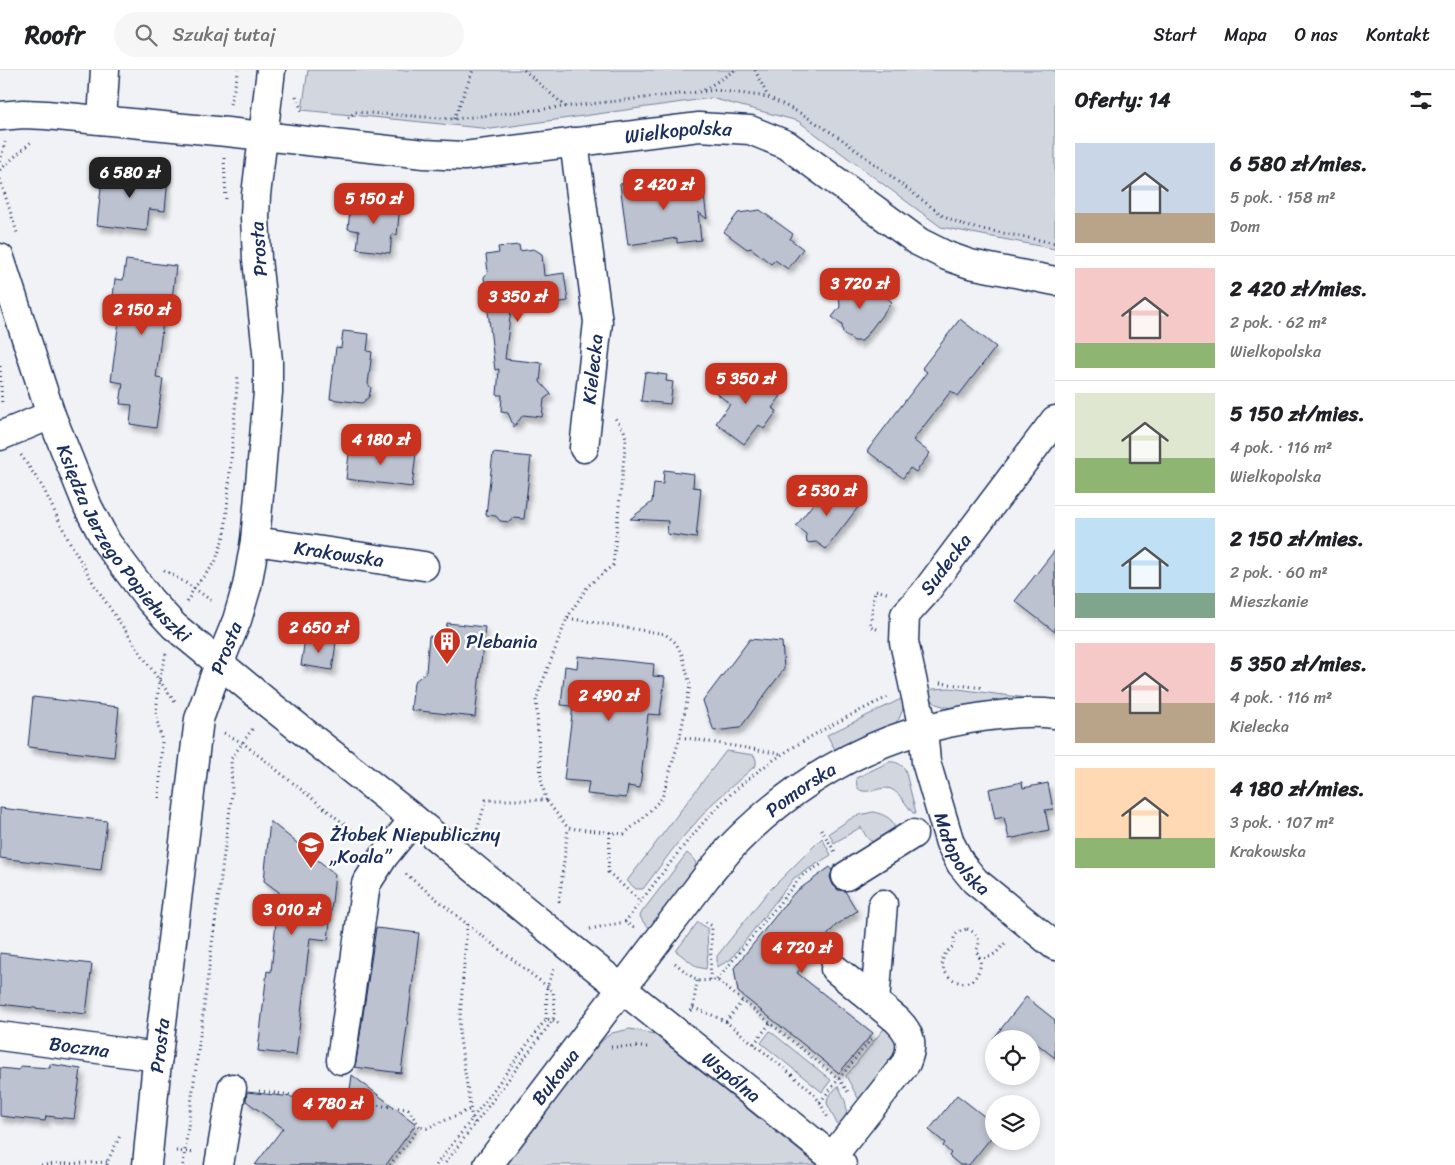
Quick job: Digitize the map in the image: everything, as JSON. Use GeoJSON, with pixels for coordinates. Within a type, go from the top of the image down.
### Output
{"type":"FeatureCollection","features":[{"type":"Feature","properties":{"kind":"street"},"geometry":{"type":"LineString","coordinates":[[102,120],[105,70]]}},
{"type":"Feature","properties":{"kind":"street","name":"Prosta"},"geometry":{"type":"LineString","coordinates":[[147,1165],[158,1057],[199,719],[237,620],[247,586],[255,541],[268,392],[268,361],[255,217],[271,70]]}},
{"type":"Feature","properties":{"kind":"street"},"geometry":{"type":"LineString","coordinates":[[0,116],[23,114],[102,120],[263,137]]}},
{"type":"Feature","properties":{"kind":"street","name":"Wielkopolska"},"geometry":{"type":"LineString","coordinates":[[263,137],[424,154],[464,156],[699,128],[750,130],[787,145],[919,242],[947,256],[970,264],[1055,281]]}},
{"type":"Feature","properties":{"kind":"street","name":"Kielecka"},"geometry":{"type":"LineString","coordinates":[[574,142],[598,322],[584,448]]}},
{"type":"Feature","properties":{"kind":"street","name":"Księdza Jerzego Popiełuszki"},"geometry":{"type":"LineString","coordinates":[[0,258],[52,415],[88,507],[107,543],[139,586],[174,626],[219,664],[414,819],[622,989]]}},
{"type":"Feature","properties":{"kind":"street"},"geometry":{"type":"LineString","coordinates":[[4,434],[52,415]]}},
{"type":"Feature","properties":{"kind":"street","name":"Sudecka"},"geometry":{"type":"LineString","coordinates":[[923,730],[904,642],[905,615],[924,594],[1055,420]]}},
{"type":"Feature","properties":{"kind":"street","name":"Krakowska"},"geometry":{"type":"LineString","coordinates":[[255,541],[424,566]]}},
{"type":"Feature","properties":{"kind":"street","name":"Pomorska"},"geometry":{"type":"LineString","coordinates":[[622,989],[707,876],[735,843],[767,813],[808,781],[887,740],[955,721],[1009,714],[1055,714]]}},
{"type":"Feature","properties":{"kind":"street","name":"Małopolska"},"geometry":{"type":"LineString","coordinates":[[923,730],[926,762],[950,843],[961,864],[975,881],[1055,946]]}},
{"type":"Feature","properties":{"kind":"street"},"geometry":{"type":"LineString","coordinates":[[341,1060],[366,884],[384,856],[414,819]]}},
{"type":"Feature","properties":{"kind":"street"},"geometry":{"type":"LineString","coordinates":[[841,865],[913,834]]}},
{"type":"Feature","properties":{"kind":"street"},"geometry":{"type":"LineString","coordinates":[[882,904],[883,1008]]}},
{"type":"Feature","properties":{"kind":"street"},"geometry":{"type":"LineString","coordinates":[[835,969],[906,1029],[911,1042],[910,1054],[906,1063],[860,1123],[837,1161]]}},
{"type":"Feature","properties":{"kind":"street","name":"Bukowa"},"geometry":{"type":"LineString","coordinates":[[488,1165],[622,989]]}},
{"type":"Feature","properties":{"kind":"street","name":"Wspólna"},"geometry":{"type":"LineString","coordinates":[[622,989],[837,1161]]}},
{"type":"Feature","properties":{"kind":"street","name":"Boczna"},"geometry":{"type":"LineString","coordinates":[[0,1036],[158,1057]]}},
{"type":"Feature","properties":{"kind":"street"},"geometry":{"type":"LineString","coordinates":[[219,1165],[232,1088]]}},
{"type":"Feature","properties":{"kind":"path"},"geometry":{"type":"LineString","coordinates":[[454,119],[473,70]]}},
{"type":"Feature","properties":{"kind":"path"},"geometry":{"type":"LineString","coordinates":[[524,70],[567,107]]}},
{"type":"Feature","properties":{"kind":"path"},"geometry":{"type":"LineString","coordinates":[[702,92],[735,70]]}},
{"type":"Feature","properties":{"kind":"path"},"geometry":{"type":"LineString","coordinates":[[755,70],[768,98]]}},
{"type":"Feature","properties":{"kind":"path"},"geometry":{"type":"LineString","coordinates":[[0,366],[4,434],[42,486],[68,539],[96,586],[137,647]]}},
{"type":"Feature","properties":{"kind":"path"},"geometry":{"type":"LineString","coordinates":[[560,892],[568,828],[546,800],[541,778],[536,699],[568,618],[588,586],[613,565],[626,438],[624,431],[613,415]]}},
{"type":"Feature","properties":{"kind":"path"},"geometry":{"type":"LineString","coordinates":[[568,618],[665,634],[676,643],[683,657],[690,685],[680,737],[662,798],[642,820],[624,834],[568,828]]}},
{"type":"Feature","properties":{"kind":"path"},"geometry":{"type":"LineString","coordinates":[[680,737],[782,754]]}},
{"type":"Feature","properties":{"kind":"path"},"geometry":{"type":"LineString","coordinates":[[183,1165],[232,793],[231,759],[243,743]]}},
{"type":"Feature","properties":{"kind":"path"},"geometry":{"type":"LineString","coordinates":[[478,829],[486,800],[546,800]]}},
{"type":"Feature","properties":{"kind":"path"},"geometry":{"type":"LineString","coordinates":[[821,829],[841,865]]}},
{"type":"Feature","properties":{"kind":"path"},"geometry":{"type":"LineString","coordinates":[[610,832],[608,872],[641,902]]}},
{"type":"Feature","properties":{"kind":"path"},"geometry":{"type":"LineString","coordinates":[[717,980],[799,879],[812,870]]}},
{"type":"Feature","properties":{"kind":"path"},"geometry":{"type":"LineString","coordinates":[[704,921],[712,926],[710,980]]}},
{"type":"Feature","properties":{"kind":"path"},"geometry":{"type":"LineString","coordinates":[[467,924],[459,1032],[472,1119],[475,1123]]}},
{"type":"Feature","properties":{"kind":"path"},"geometry":{"type":"LineString","coordinates":[[980,957],[980,968],[976,975],[962,983],[947,976],[942,964],[946,953],[954,946],[953,938],[961,930],[967,929],[976,934],[979,945],[976,951],[980,957],[988,958],[993,956],[1008,939]]}},
{"type":"Feature","properties":{"kind":"path"},"geometry":{"type":"LineString","coordinates":[[675,962],[697,981],[717,980],[839,1079],[847,1089],[860,1123]]}},
{"type":"Feature","properties":{"kind":"path"},"geometry":{"type":"LineString","coordinates":[[697,981],[693,1008],[726,1022],[809,1089],[820,1102],[829,1121]]}},
{"type":"Feature","properties":{"kind":"path"},"geometry":{"type":"LineString","coordinates":[[444,1165],[553,1020],[555,1009],[553,991]]}},
{"type":"Feature","properties":{"kind":"path"},"geometry":{"type":"LineString","coordinates":[[726,1022],[742,1001]]}},
{"type":"Feature","properties":{"kind":"path"},"geometry":{"type":"LineString","coordinates":[[820,1102],[839,1079],[883,1008]]}},
{"type":"Feature","properties":{"kind":"path"},"geometry":{"type":"LineString","coordinates":[[436,1165],[546,1019],[553,1020],[584,1038]]}},
{"type":"Feature","properties":{"kind":"path"},"geometry":{"type":"LineString","coordinates":[[754,1044],[770,1023]]}},
{"type":"Feature","properties":{"kind":"path"},"geometry":{"type":"LineString","coordinates":[[232,1088],[408,1109],[420,1127],[427,1128],[471,1109]]}},
{"type":"Feature","properties":{"kind":"path"},"geometry":{"type":"LineString","coordinates":[[391,1165],[420,1127]]}},
{"type":"Feature","properties":{"kind":"path"},"geometry":{"type":"LineString","coordinates":[[41,1165],[107,1162]]}},
{"type":"Feature","properties":{"kind":"shaded area"},"geometry":{"type":"Polygon","coordinates":[[[308,70],[1055,70],[1055,249],[941,227],[798,121],[711,98],[491,129],[302,110],[308,70]]]}},
{"type":"Feature","properties":{"kind":"shaded area"},"geometry":{"type":"Polygon","coordinates":[[[950,688],[1034,699],[953,709],[936,704],[927,692],[933,689],[950,688]]]}},
{"type":"Feature","properties":{"kind":"shaded area"},"geometry":{"type":"Polygon","coordinates":[[[903,698],[905,704],[899,719],[894,724],[865,735],[838,749],[834,748],[827,735],[903,698]]]}},
{"type":"Feature","properties":{"kind":"shaded area"},"geometry":{"type":"Polygon","coordinates":[[[726,751],[754,755],[756,765],[713,803],[676,845],[643,889],[636,889],[627,881],[726,751]]]}},
{"type":"Feature","properties":{"kind":"shaded area"},"geometry":{"type":"Polygon","coordinates":[[[889,762],[898,763],[905,769],[916,813],[913,813],[900,796],[891,789],[863,791],[857,786],[856,778],[889,762]]]}},
{"type":"Feature","properties":{"kind":"shaded area"},"geometry":{"type":"Polygon","coordinates":[[[873,812],[891,820],[894,830],[877,843],[869,839],[861,827],[834,843],[829,833],[855,816],[873,812]]]}},
{"type":"Feature","properties":{"kind":"shaded area"},"geometry":{"type":"Polygon","coordinates":[[[822,838],[831,855],[794,878],[730,960],[717,967],[717,956],[767,893],[822,838]]]}},
{"type":"Feature","properties":{"kind":"shaded area"},"geometry":{"type":"Polygon","coordinates":[[[687,853],[695,862],[695,873],[651,929],[643,922],[640,916],[687,853]]]}},
{"type":"Feature","properties":{"kind":"shaded area"},"geometry":{"type":"Polygon","coordinates":[[[698,922],[707,928],[708,953],[706,969],[697,967],[676,951],[698,922]]]}},
{"type":"Feature","properties":{"kind":"shaded area"},"geometry":{"type":"Polygon","coordinates":[[[886,1026],[891,1029],[900,1051],[862,1099],[858,1098],[846,1076],[886,1026]]]}},
{"type":"Feature","properties":{"kind":"shaded area"},"geometry":{"type":"Polygon","coordinates":[[[630,1029],[654,1034],[817,1165],[507,1165],[586,1058],[612,1033],[630,1029]]]}},
{"type":"Feature","properties":{"kind":"shaded area"},"geometry":{"type":"Polygon","coordinates":[[[770,1031],[831,1080],[822,1092],[761,1043],[770,1031]]]}},
{"type":"Feature","properties":{"kind":"shaded area"},"geometry":{"type":"Polygon","coordinates":[[[838,1086],[845,1102],[847,1113],[839,1128],[827,1103],[828,1097],[838,1086]]]}},
{"type":"Feature","properties":{"kind":"building"},"geometry":{"type":"Polygon","coordinates":[[[103,169],[168,177],[165,211],[149,209],[147,231],[97,225],[103,169]]]}},
{"type":"Feature","properties":{"kind":"building"},"geometry":{"type":"Polygon","coordinates":[[[701,173],[707,219],[698,212],[701,240],[677,243],[677,238],[628,245],[620,184],[640,181],[641,188],[681,183],[681,176],[701,173]]]}},
{"type":"Feature","properties":{"kind":"building"},"geometry":{"type":"Polygon","coordinates":[[[351,200],[400,205],[397,235],[392,234],[390,253],[357,249],[359,231],[348,229],[351,200]]]}},
{"type":"Feature","properties":{"kind":"building"},"geometry":{"type":"Polygon","coordinates":[[[760,210],[793,234],[790,239],[803,249],[788,269],[775,260],[771,264],[751,248],[747,249],[724,232],[738,213],[760,210]]]}},
{"type":"Feature","properties":{"kind":"building"},"geometry":{"type":"Polygon","coordinates":[[[519,245],[520,251],[534,249],[542,254],[544,276],[564,273],[568,301],[511,309],[505,359],[542,363],[540,382],[551,394],[544,399],[542,417],[523,415],[514,427],[508,413],[501,412],[502,395],[497,395],[499,369],[495,370],[484,277],[488,272],[486,255],[499,253],[498,247],[519,245]]]}},
{"type":"Feature","properties":{"kind":"building"},"geometry":{"type":"Polygon","coordinates":[[[126,260],[176,266],[170,315],[164,314],[158,361],[156,378],[163,379],[156,428],[130,424],[132,405],[120,404],[123,383],[111,381],[121,305],[112,305],[115,279],[123,280],[126,260]]]}},
{"type":"Feature","properties":{"kind":"building"},"geometry":{"type":"Polygon","coordinates":[[[862,278],[892,302],[862,341],[854,341],[843,333],[842,325],[832,317],[840,307],[838,282],[851,292],[862,278]]]}},
{"type":"Feature","properties":{"kind":"building"},"geometry":{"type":"Polygon","coordinates":[[[960,319],[996,347],[958,396],[951,391],[913,440],[930,453],[916,472],[910,468],[903,478],[867,451],[927,372],[922,368],[960,319]]]}},
{"type":"Feature","properties":{"kind":"building"},"geometry":{"type":"Polygon","coordinates":[[[343,331],[369,334],[367,351],[372,352],[368,384],[371,388],[369,397],[362,403],[330,399],[336,347],[341,348],[343,331]]]}},
{"type":"Feature","properties":{"kind":"building"},"geometry":{"type":"Polygon","coordinates":[[[734,367],[749,378],[752,375],[781,396],[772,408],[777,411],[764,429],[759,425],[744,444],[716,423],[730,404],[715,392],[734,367]]]}},
{"type":"Feature","properties":{"kind":"building"},"geometry":{"type":"Polygon","coordinates":[[[645,372],[667,375],[666,381],[673,382],[670,404],[641,401],[645,372]]]}},
{"type":"Feature","properties":{"kind":"building"},"geometry":{"type":"Polygon","coordinates":[[[350,446],[416,453],[412,487],[346,479],[350,446]]]}},
{"type":"Feature","properties":{"kind":"building"},"geometry":{"type":"Polygon","coordinates":[[[493,453],[531,457],[524,519],[514,518],[509,522],[500,521],[496,516],[486,515],[493,453]]]}},
{"type":"Feature","properties":{"kind":"building"},"geometry":{"type":"Polygon","coordinates":[[[664,470],[694,474],[693,487],[701,488],[696,538],[667,534],[668,521],[630,519],[652,502],[654,483],[663,484],[664,470]]]}},
{"type":"Feature","properties":{"kind":"building"},"geometry":{"type":"Polygon","coordinates":[[[829,483],[859,506],[826,549],[816,542],[807,543],[806,534],[796,526],[829,483]]]}},
{"type":"Feature","properties":{"kind":"building"},"geometry":{"type":"Polygon","coordinates":[[[1055,550],[1055,632],[1015,601],[1055,550]]]}},
{"type":"Feature","properties":{"kind":"building","name":"Plebania"},"geometry":{"type":"Polygon","coordinates":[[[447,623],[485,627],[475,717],[411,710],[414,682],[426,672],[429,636],[445,638],[447,623]]]}},
{"type":"Feature","properties":{"kind":"building"},"geometry":{"type":"Polygon","coordinates":[[[305,639],[336,643],[332,670],[301,665],[305,639]]]}},
{"type":"Feature","properties":{"kind":"building"},"geometry":{"type":"Polygon","coordinates":[[[750,639],[782,642],[784,669],[740,728],[714,731],[703,701],[750,639]]]}},
{"type":"Feature","properties":{"kind":"building"},"geometry":{"type":"Polygon","coordinates":[[[578,656],[654,664],[653,676],[665,677],[660,715],[648,714],[640,788],[628,786],[626,798],[587,794],[589,782],[564,780],[573,706],[561,705],[565,666],[577,668],[578,656]]]}},
{"type":"Feature","properties":{"kind":"building"},"geometry":{"type":"Polygon","coordinates":[[[33,697],[119,707],[114,757],[28,747],[33,697]]]}},
{"type":"Feature","properties":{"kind":"building"},"geometry":{"type":"Polygon","coordinates":[[[1022,782],[1023,788],[1048,783],[1053,809],[1045,810],[1049,830],[1009,839],[1004,817],[995,819],[989,789],[1022,782]]]}},
{"type":"Feature","properties":{"kind":"building"},"geometry":{"type":"Polygon","coordinates":[[[0,808],[107,821],[101,870],[0,858],[0,808]]]}},
{"type":"Feature","properties":{"kind":"building"},"geometry":{"type":"Polygon","coordinates":[[[270,821],[335,874],[328,940],[310,938],[296,1055],[258,1051],[267,971],[271,972],[279,892],[264,881],[270,821]]]}},
{"type":"Feature","properties":{"kind":"building"},"geometry":{"type":"Polygon","coordinates":[[[830,867],[832,871],[830,877],[833,885],[838,890],[845,891],[857,911],[835,926],[797,973],[873,1033],[839,1073],[738,992],[734,968],[794,893],[830,867]]]}},
{"type":"Feature","properties":{"kind":"building"},"geometry":{"type":"Polygon","coordinates":[[[376,928],[419,933],[401,1073],[354,1067],[376,928]]]}},
{"type":"Feature","properties":{"kind":"building"},"geometry":{"type":"Polygon","coordinates":[[[0,953],[92,964],[86,1014],[0,1004],[0,953]]]}},
{"type":"Feature","properties":{"kind":"building"},"geometry":{"type":"Polygon","coordinates":[[[1026,997],[1055,1020],[1055,1058],[1040,1046],[1040,1030],[1000,1030],[1026,997]]]}},
{"type":"Feature","properties":{"kind":"building"},"geometry":{"type":"Polygon","coordinates":[[[50,1064],[81,1069],[74,1119],[46,1116],[45,1121],[0,1116],[0,1068],[19,1070],[20,1066],[50,1068],[50,1064]]]}},
{"type":"Feature","properties":{"kind":"building"},"geometry":{"type":"Polygon","coordinates":[[[352,1075],[416,1124],[386,1165],[255,1165],[283,1128],[246,1101],[247,1092],[301,1098],[321,1113],[328,1104],[346,1119],[352,1075]]]}},
{"type":"Feature","properties":{"kind":"building"},"geometry":{"type":"Polygon","coordinates":[[[957,1095],[985,1117],[985,1145],[969,1165],[960,1165],[949,1156],[951,1153],[943,1146],[945,1143],[929,1130],[957,1095]]]}},
{"type":"Feature","properties":{"kind":"place","name":"Plebania"},"geometry":{"type":"Point","coordinates":[447,665]}},
{"type":"Feature","properties":{"kind":"place","name":"Żłobek Niepubliczny „Koala”"},"geometry":{"type":"Point","coordinates":[311,869]}}]}
